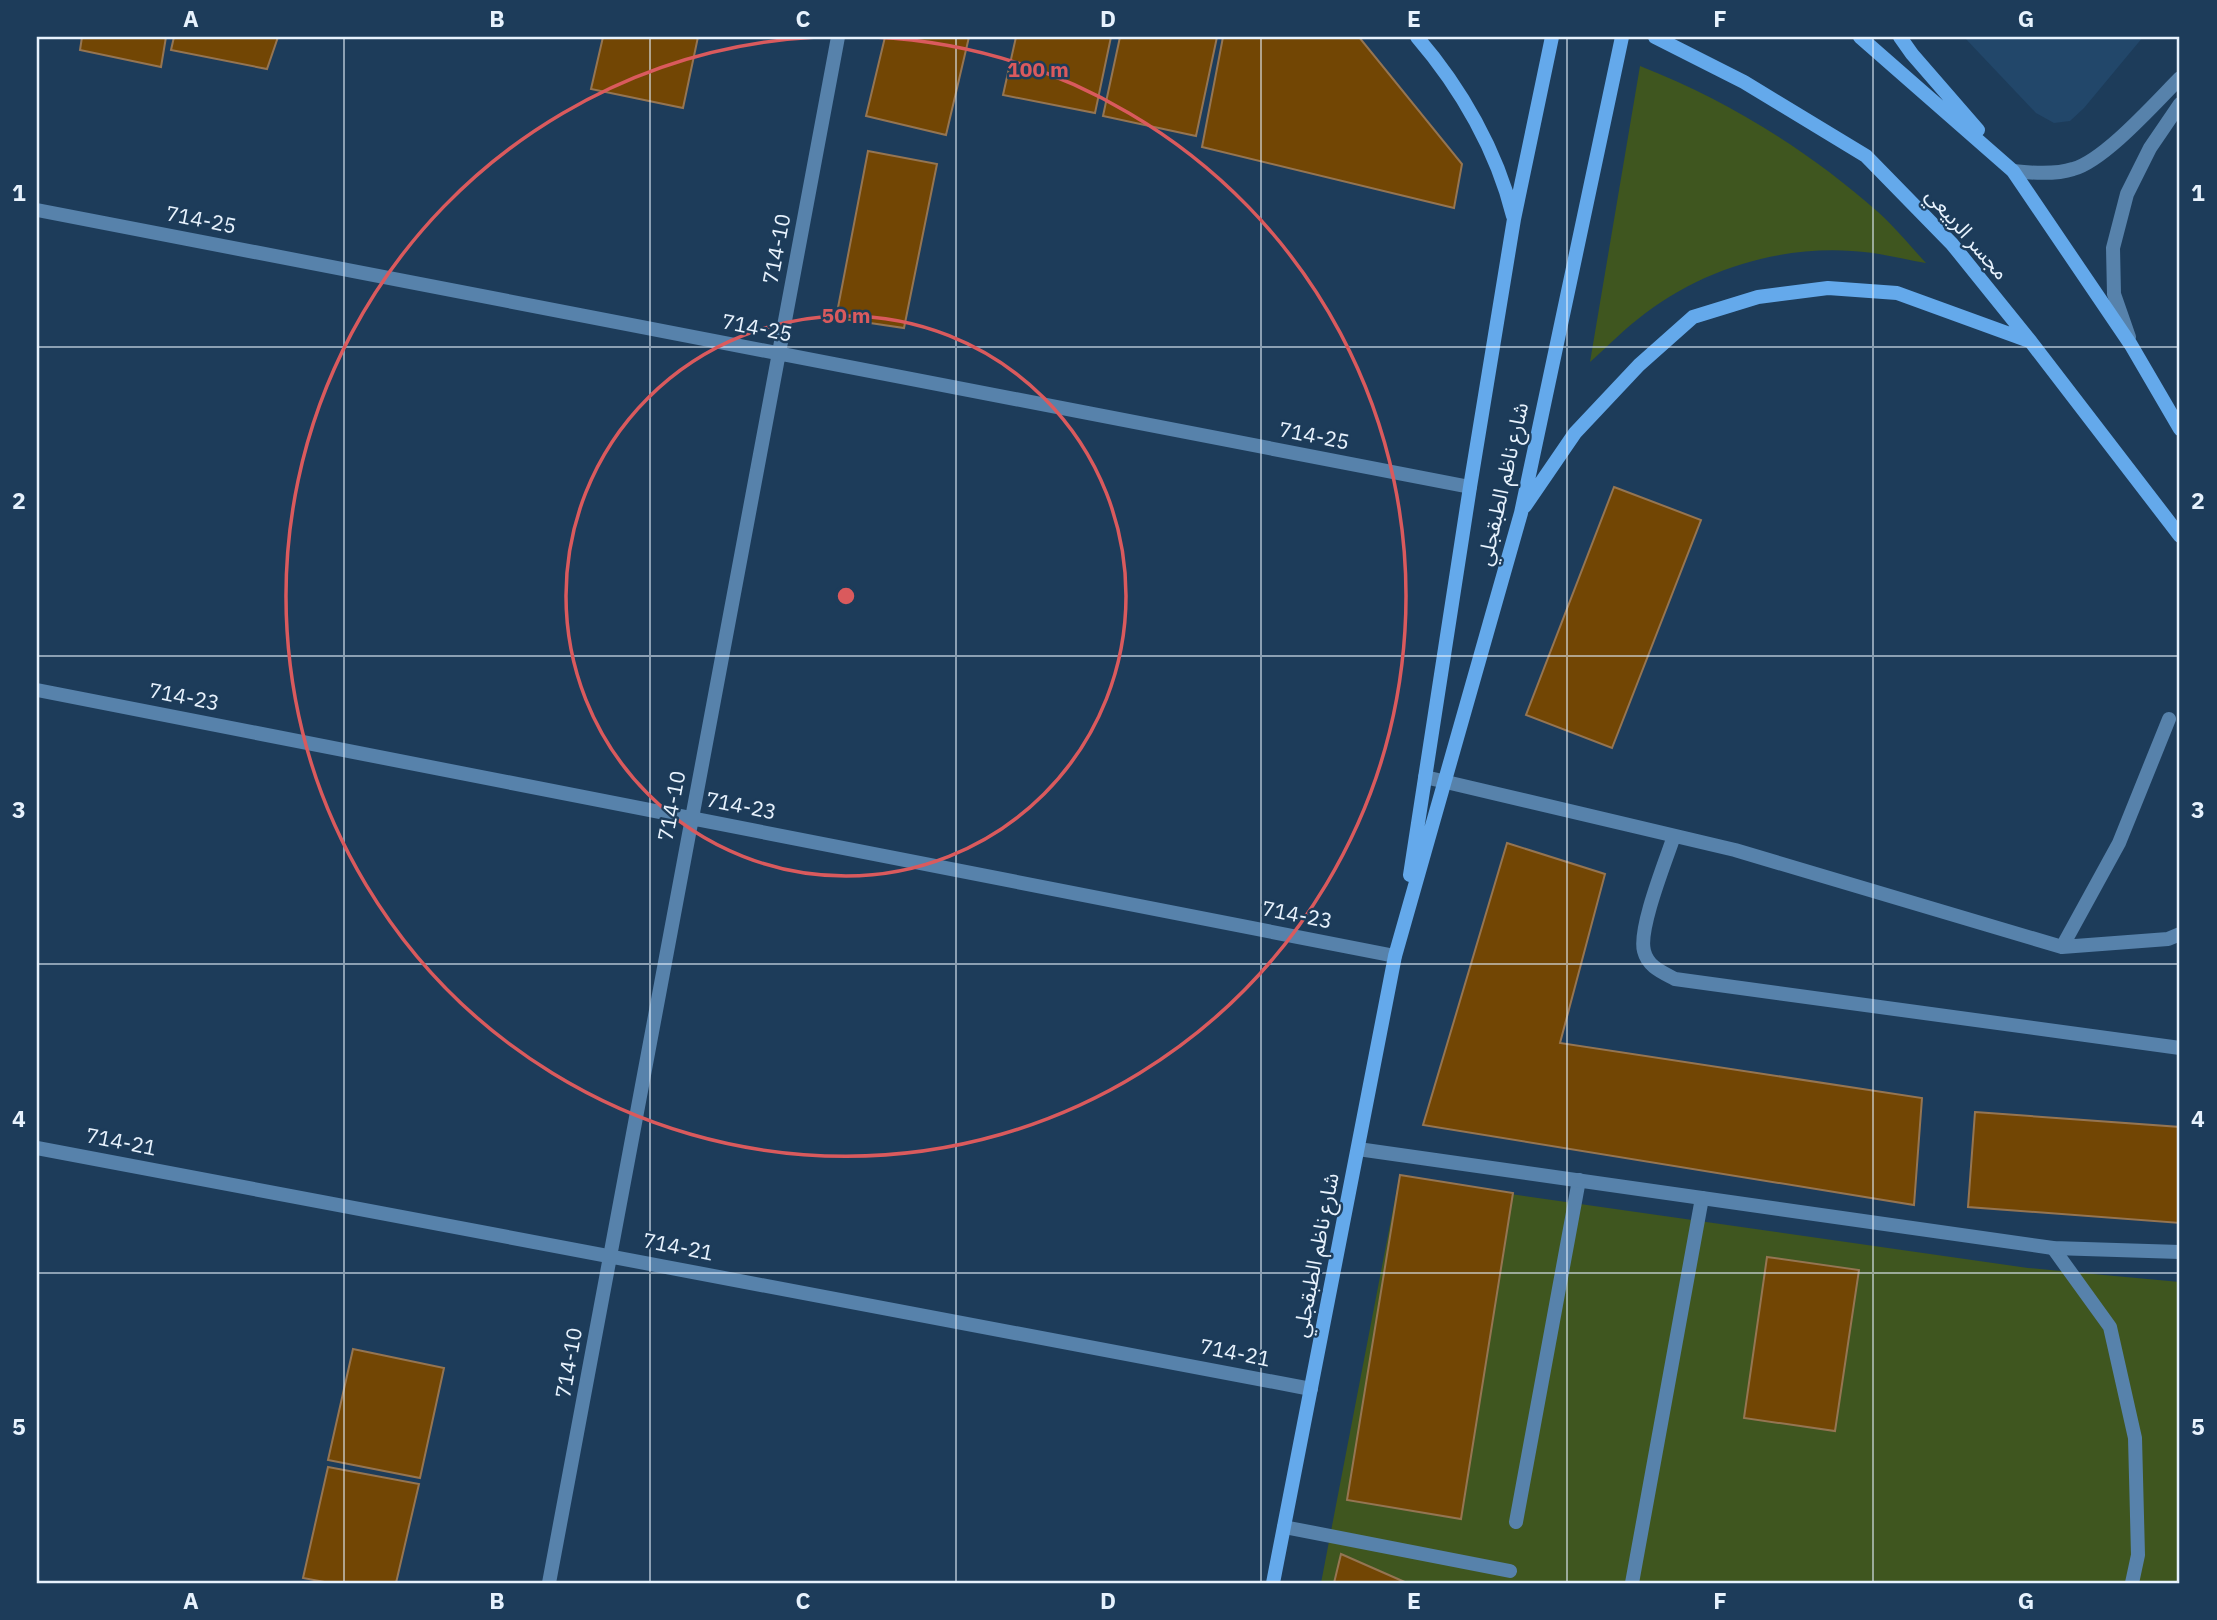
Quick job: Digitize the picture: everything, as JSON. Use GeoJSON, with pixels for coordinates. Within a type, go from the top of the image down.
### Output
{"type":"FeatureCollection","features":[{"type":"Feature","properties":{"kind":"main road"},"geometry":{"type":"LineString","coordinates":[[1417,37],[1446,74],[1468,109],[1506,186],[1514,219]]}},
{"type":"Feature","properties":{"kind":"main road","name":"شارع ناظم الطبقجلي"},"geometry":{"type":"LineString","coordinates":[[1401,936],[1514,219],[1552,37]]}},
{"type":"Feature","properties":{"kind":"main road","name":"شارع ناظم الطبقجلي"},"geometry":{"type":"LineString","coordinates":[[1273,1583],[1395,956],[1521,513],[1622,37]]}},
{"type":"Feature","properties":{"kind":"main road","name":"مجسر الربيعي"},"geometry":{"type":"LineString","coordinates":[[1655,37],[1744,82],[1867,156],[1952,244],[2180,536]]}},
{"type":"Feature","properties":{"kind":"main road"},"geometry":{"type":"LineString","coordinates":[[1860,37],[2013,170]]}},
{"type":"Feature","properties":{"kind":"main road"},"geometry":{"type":"LineString","coordinates":[[1900,37],[2013,170],[2132,345],[2180,429]]}},
{"type":"Feature","properties":{"kind":"main road"},"geometry":{"type":"LineString","coordinates":[[1521,513],[1575,433],[1639,365],[1693,317],[1758,297],[1828,288],[1897,293],[2031,342]]}},
{"type":"Feature","properties":{"kind":"street","name":"714-10"},"geometry":{"type":"LineString","coordinates":[[549,1583],[838,37]]}},
{"type":"Feature","properties":{"kind":"street"},"geometry":{"type":"LineString","coordinates":[[2013,170],[2071,170],[2088,164],[2180,78]]}},
{"type":"Feature","properties":{"kind":"street"},"geometry":{"type":"LineString","coordinates":[[2132,345],[2114,294],[2113,248],[2127,194],[2150,148],[2180,103],[2162,96]]}},
{"type":"Feature","properties":{"kind":"street","name":"714-25"},"geometry":{"type":"LineString","coordinates":[[37,210],[1470,487]]}},
{"type":"Feature","properties":{"kind":"street","name":"714-23"},"geometry":{"type":"LineString","coordinates":[[37,690],[1395,956]]}},
{"type":"Feature","properties":{"kind":"street"},"geometry":{"type":"LineString","coordinates":[[2062,947],[2119,843],[2169,719]]}},
{"type":"Feature","properties":{"kind":"street"},"geometry":{"type":"LineString","coordinates":[[1425,777],[1735,850],[2062,947],[2168,939],[2180,934]]}},
{"type":"Feature","properties":{"kind":"street"},"geometry":{"type":"LineString","coordinates":[[1674,836],[1643,930],[1644,951],[1653,967],[1675,979],[2180,1048]]}},
{"type":"Feature","properties":{"kind":"street","name":"714-21"},"geometry":{"type":"LineString","coordinates":[[37,1148],[1311,1389]]}},
{"type":"Feature","properties":{"kind":"street"},"geometry":{"type":"LineString","coordinates":[[1358,1149],[2053,1248],[2180,1251]]}},
{"type":"Feature","properties":{"kind":"street"},"geometry":{"type":"LineString","coordinates":[[1516,1522],[1579,1181]]}},
{"type":"Feature","properties":{"kind":"street"},"geometry":{"type":"LineString","coordinates":[[1632,1583],[1702,1198]]}},
{"type":"Feature","properties":{"kind":"street"},"geometry":{"type":"LineString","coordinates":[[2053,1248],[2110,1327],[2135,1438],[2138,1555],[2132,1583]]}},
{"type":"Feature","properties":{"kind":"street"},"geometry":{"type":"LineString","coordinates":[[1284,1527],[1510,1572]]}},
{"type":"Feature","properties":{"kind":"shaded area"},"geometry":{"type":"Polygon","coordinates":[[[1964,37],[2143,37],[2084,108],[2070,121],[2054,123],[2036,113],[1964,37]]]}},
{"type":"Feature","properties":{"kind":"green space"},"geometry":{"type":"Polygon","coordinates":[[[1640,66],[1704,94],[1795,148],[1878,212],[1926,263],[1871,253],[1823,251],[1795,253],[1739,265],[1686,287],[1661,302],[1590,362],[1640,66]]]}},
{"type":"Feature","properties":{"kind":"green space"},"geometry":{"type":"Polygon","coordinates":[[[1399,1178],[2028,1268],[2180,1282],[2180,1583],[1321,1583],[1399,1178]]]}},
{"type":"Feature","properties":{"kind":"building"},"geometry":{"type":"Polygon","coordinates":[[[82,37],[166,37],[161,67],[80,50],[82,37]]]}},
{"type":"Feature","properties":{"kind":"building"},"geometry":{"type":"Polygon","coordinates":[[[174,37],[278,37],[267,69],[171,50],[174,37]]]}},
{"type":"Feature","properties":{"kind":"building"},"geometry":{"type":"Polygon","coordinates":[[[603,37],[698,37],[683,108],[591,89],[603,37]]]}},
{"type":"Feature","properties":{"kind":"building"},"geometry":{"type":"Polygon","coordinates":[[[885,37],[969,37],[946,135],[866,116],[885,37]]]}},
{"type":"Feature","properties":{"kind":"building"},"geometry":{"type":"Polygon","coordinates":[[[1016,37],[1111,37],[1095,113],[1003,95],[1016,37]]]}},
{"type":"Feature","properties":{"kind":"building"},"geometry":{"type":"Polygon","coordinates":[[[1120,37],[1217,37],[1196,136],[1103,116],[1120,37]]]}},
{"type":"Feature","properties":{"kind":"building"},"geometry":{"type":"Polygon","coordinates":[[[1223,37],[1359,37],[1462,164],[1454,208],[1202,147],[1223,37]]]}},
{"type":"Feature","properties":{"kind":"building"},"geometry":{"type":"Polygon","coordinates":[[[868,151],[937,164],[904,328],[836,318],[868,151]]]}},
{"type":"Feature","properties":{"kind":"building"},"geometry":{"type":"Polygon","coordinates":[[[1614,487],[1701,520],[1612,748],[1526,715],[1614,487]]]}},
{"type":"Feature","properties":{"kind":"building"},"geometry":{"type":"Polygon","coordinates":[[[1507,843],[1605,874],[1560,1043],[1922,1098],[1914,1205],[1423,1125],[1507,843]]]}},
{"type":"Feature","properties":{"kind":"building"},"geometry":{"type":"Polygon","coordinates":[[[1975,1112],[2180,1127],[2180,1223],[1968,1207],[1975,1112]]]}},
{"type":"Feature","properties":{"kind":"building"},"geometry":{"type":"Polygon","coordinates":[[[1400,1175],[1513,1193],[1461,1519],[1347,1500],[1400,1175]]]}},
{"type":"Feature","properties":{"kind":"building"},"geometry":{"type":"Polygon","coordinates":[[[1767,1257],[1859,1270],[1835,1431],[1744,1418],[1767,1257]]]}},
{"type":"Feature","properties":{"kind":"building"},"geometry":{"type":"Polygon","coordinates":[[[353,1349],[444,1368],[420,1478],[328,1460],[353,1349]]]}},
{"type":"Feature","properties":{"kind":"building"},"geometry":{"type":"Polygon","coordinates":[[[328,1467],[419,1484],[396,1583],[330,1583],[303,1578],[328,1467]]]}},
{"type":"Feature","properties":{"kind":"building"},"geometry":{"type":"Polygon","coordinates":[[[1341,1554],[1407,1583],[1334,1583],[1341,1554]]]}}]}
